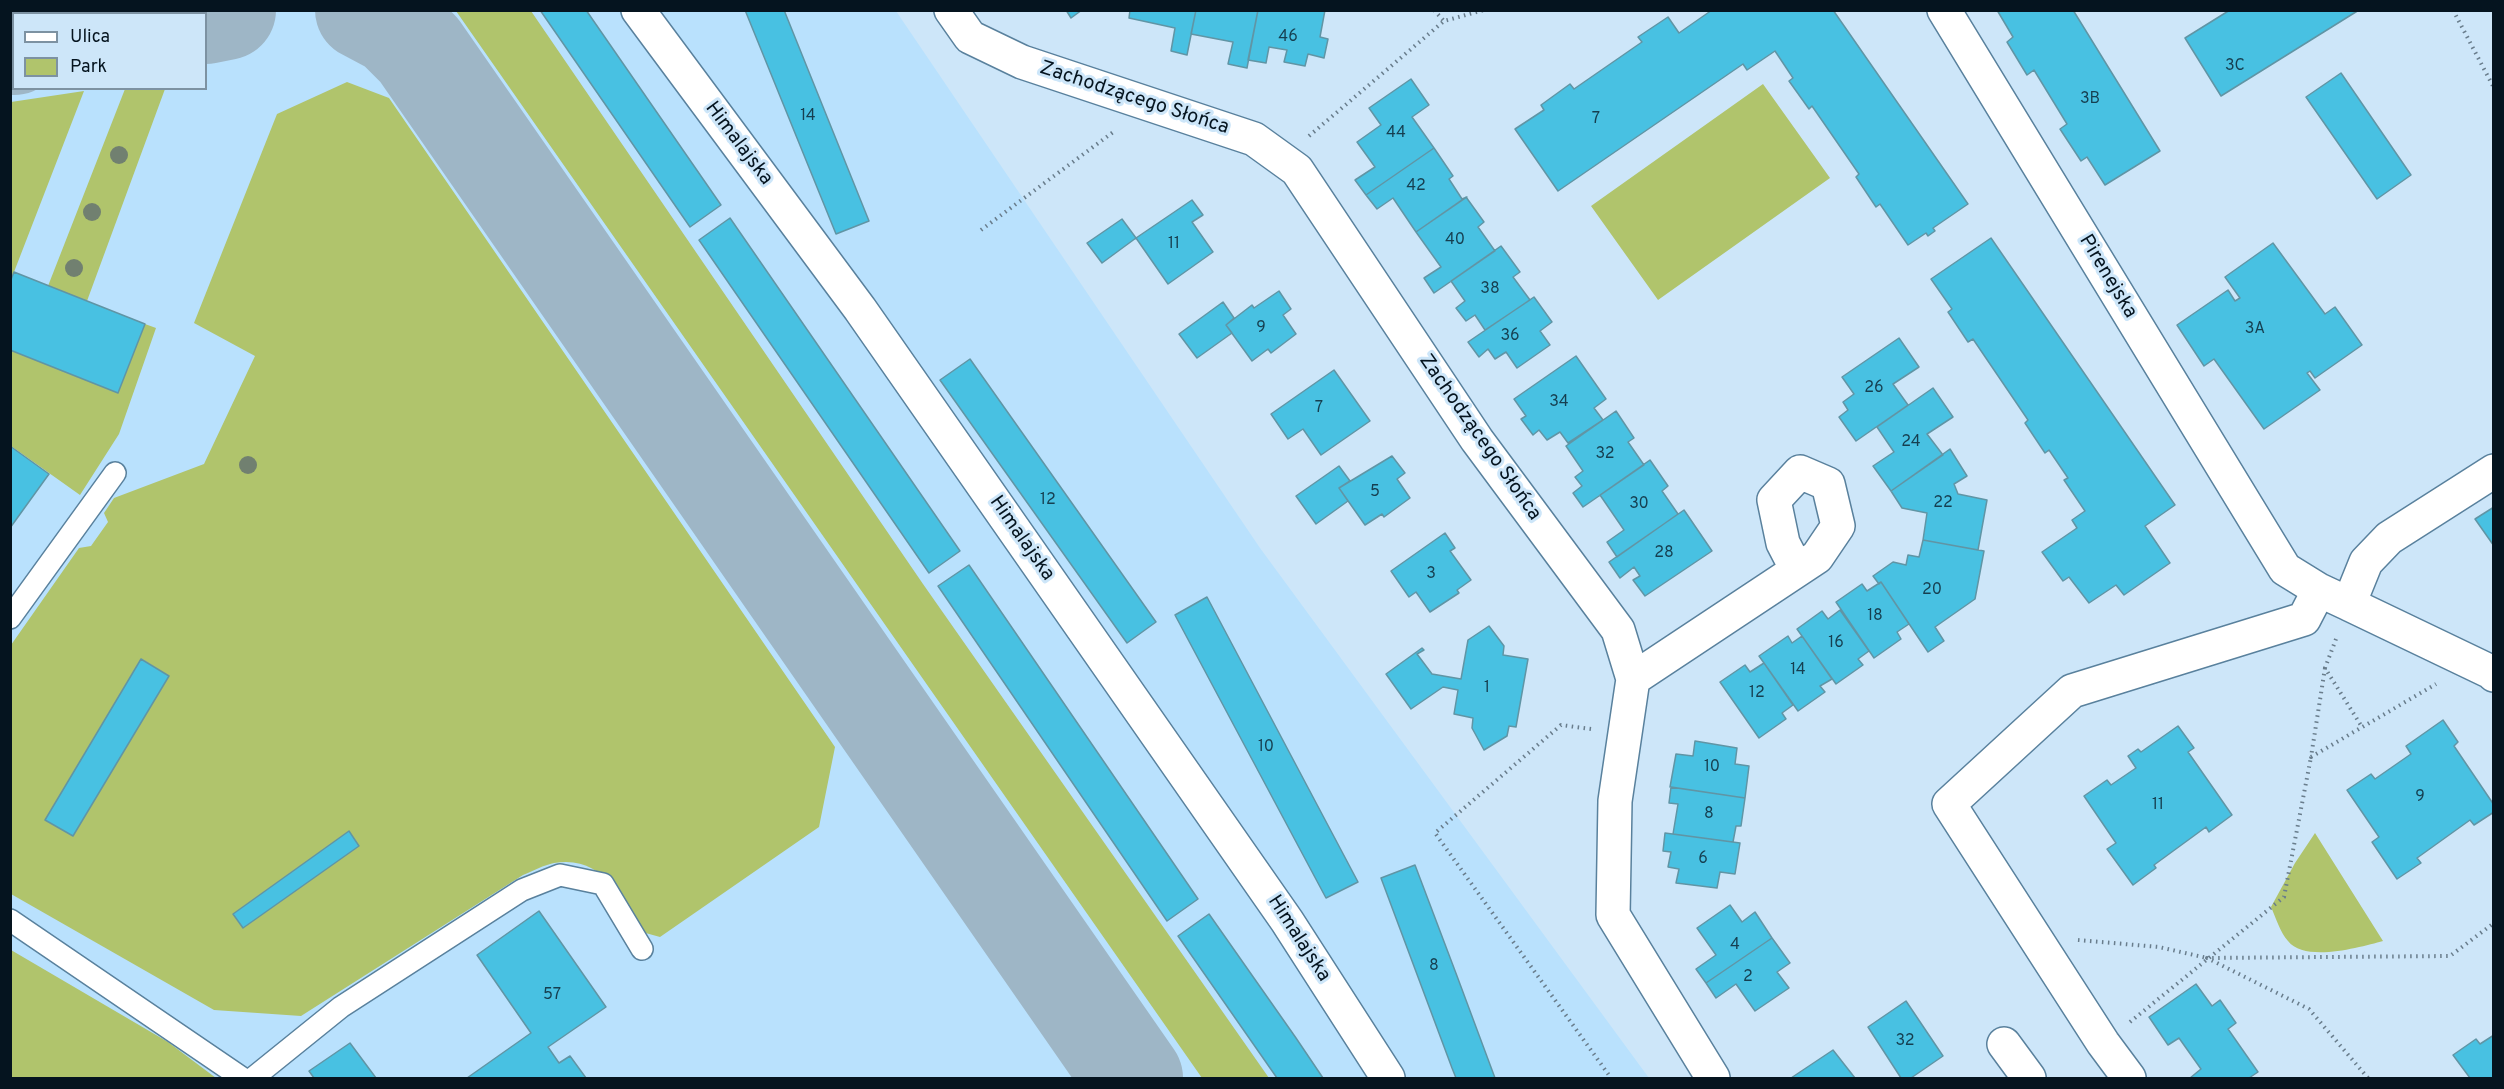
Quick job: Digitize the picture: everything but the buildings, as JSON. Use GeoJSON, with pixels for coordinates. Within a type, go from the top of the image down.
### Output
{"type":"FeatureCollection","features":[{"type":"Feature","properties":{"kind":"street","name":"Himalajska"},"geometry":{"type":"LineString","coordinates":[[638,10],[866,318],[1287,921],[1388,1078]]}},
{"type":"Feature","properties":{"kind":"street","name":"Zachodzącego Słońca"},"geometry":{"type":"LineString","coordinates":[[951,10],[970,38],[1022,62],[1254,139],[1297,170],[1477,440],[1618,630],[1633,679],[1615,801],[1613,915],[1711,1077]]}},
{"type":"Feature","properties":{"kind":"street","name":"Pirenejska"},"geometry":{"type":"LineString","coordinates":[[1944,10],[2285,569],[2319,590],[2486,670]]}},
{"type":"Feature","properties":{"kind":"street"},"geometry":{"type":"LineString","coordinates":[[2349,604],[2366,562],[2389,538],[2493,471]]}},
{"type":"Feature","properties":{"kind":"street"},"geometry":{"type":"LineString","coordinates":[[1633,679],[1797,570]]}},
{"type":"Feature","properties":{"kind":"street"},"geometry":{"type":"LineString","coordinates":[[2130,1078],[2103,1043],[1949,804],[2072,691],[2304,619],[2319,590]]}},
{"type":"Feature","properties":{"kind":"street"},"geometry":{"type":"LineString","coordinates":[[2004,1044],[2029,1078]]}},
{"type":"Feature","properties":{"kind":"lane"},"geometry":{"type":"LineString","coordinates":[[10,618],[115,473]]}},
{"type":"Feature","properties":{"kind":"lane"},"geometry":{"type":"LineString","coordinates":[[253,1078],[342,1007],[522,890],[560,875],[603,884],[642,949]]}},
{"type":"Feature","properties":{"kind":"lane"},"geometry":{"type":"LineString","coordinates":[[10,920],[242,1078]]}},
{"type":"Feature","properties":{"kind":"path"},"geometry":{"type":"LineString","coordinates":[[1434,10],[1444,21]]}},
{"type":"Feature","properties":{"kind":"path"},"geometry":{"type":"LineString","coordinates":[[1282,159],[1444,21],[1484,10]]}},
{"type":"Feature","properties":{"kind":"path"},"geometry":{"type":"LineString","coordinates":[[2453,10],[2493,88]]}},
{"type":"Feature","properties":{"kind":"path"},"geometry":{"type":"LineString","coordinates":[[981,230],[1150,104]]}},
{"type":"Feature","properties":{"kind":"path"},"geometry":{"type":"LineString","coordinates":[[2103,1043],[2284,897],[2312,757],[2325,668],[2349,604]]}},
{"type":"Feature","properties":{"kind":"path"},"geometry":{"type":"LineString","coordinates":[[2325,668],[2362,727]]}},
{"type":"Feature","properties":{"kind":"path"},"geometry":{"type":"LineString","coordinates":[[2312,757],[2362,727],[2486,670]]}},
{"type":"Feature","properties":{"kind":"path"},"geometry":{"type":"LineString","coordinates":[[1611,1078],[1435,833],[1562,725],[1625,734]]}},
{"type":"Feature","properties":{"kind":"path"},"geometry":{"type":"LineString","coordinates":[[2208,958],[2450,956],[2493,924]]}},
{"type":"Feature","properties":{"kind":"path"},"geometry":{"type":"LineString","coordinates":[[2037,940],[2091,940],[2158,946],[2208,958],[2309,1008],[2368,1078]]}},
{"type":"Feature","properties":{"kind":"shaded area"},"geometry":{"type":"Polygon","coordinates":[[[10,11],[896,11],[1260,548],[1649,1078],[52,1078],[10,1023],[10,11]]]}},
{"type":"Feature","properties":{"kind":"green space"},"geometry":{"type":"Polygon","coordinates":[[[456,11],[531,11],[923,584],[1269,1078],[1202,1078],[456,11]]]}},
{"type":"Feature","properties":{"kind":"green space"},"geometry":{"type":"Polygon","coordinates":[[[347,82],[389,98],[835,747],[819,827],[660,937],[642,932],[617,893],[598,872],[586,865],[571,862],[554,863],[523,875],[301,1016],[214,1010],[11,894],[11,645],[79,548],[91,546],[108,522],[104,513],[114,498],[204,464],[255,356],[194,323],[277,114],[347,82]],[[142,659],[47,821],[73,836],[169,676],[142,659]],[[349,832],[233,914],[243,928],[358,846],[349,832]]]}},
{"type":"Feature","properties":{"kind":"green space"},"geometry":{"type":"Polygon","coordinates":[[[1763,84],[1830,178],[1658,300],[1591,206],[1763,84]]]}},
{"type":"Feature","properties":{"kind":"green space"},"geometry":{"type":"Polygon","coordinates":[[[125,90],[165,90],[87,301],[48,286],[125,90]]]}},
{"type":"Feature","properties":{"kind":"green space"},"geometry":{"type":"Polygon","coordinates":[[[84,91],[14,272],[11,282],[11,102],[84,91]]]}},
{"type":"Feature","properties":{"kind":"green space"},"geometry":{"type":"Polygon","coordinates":[[[145,324],[156,328],[119,434],[80,495],[11,446],[11,350],[118,393],[145,324]]]}},
{"type":"Feature","properties":{"kind":"green space"},"geometry":{"type":"Polygon","coordinates":[[[2315,833],[2383,941],[2334,952],[2320,952],[2296,948],[2288,941],[2271,907],[2295,863],[2315,833]]]}},
{"type":"Feature","properties":{"kind":"green space"},"geometry":{"type":"Polygon","coordinates":[[[11,950],[168,1042],[216,1078],[11,1078],[11,950]]]}},
{"type":"Feature","properties":{"kind":"taxiway"},"geometry":{"type":"LineString","coordinates":[[207,14],[226,10]]}},
{"type":"Feature","properties":{"kind":"taxiway"},"geometry":{"type":"LineString","coordinates":[[365,10],[395,26],[419,50],[1133,1078]]}}]}
